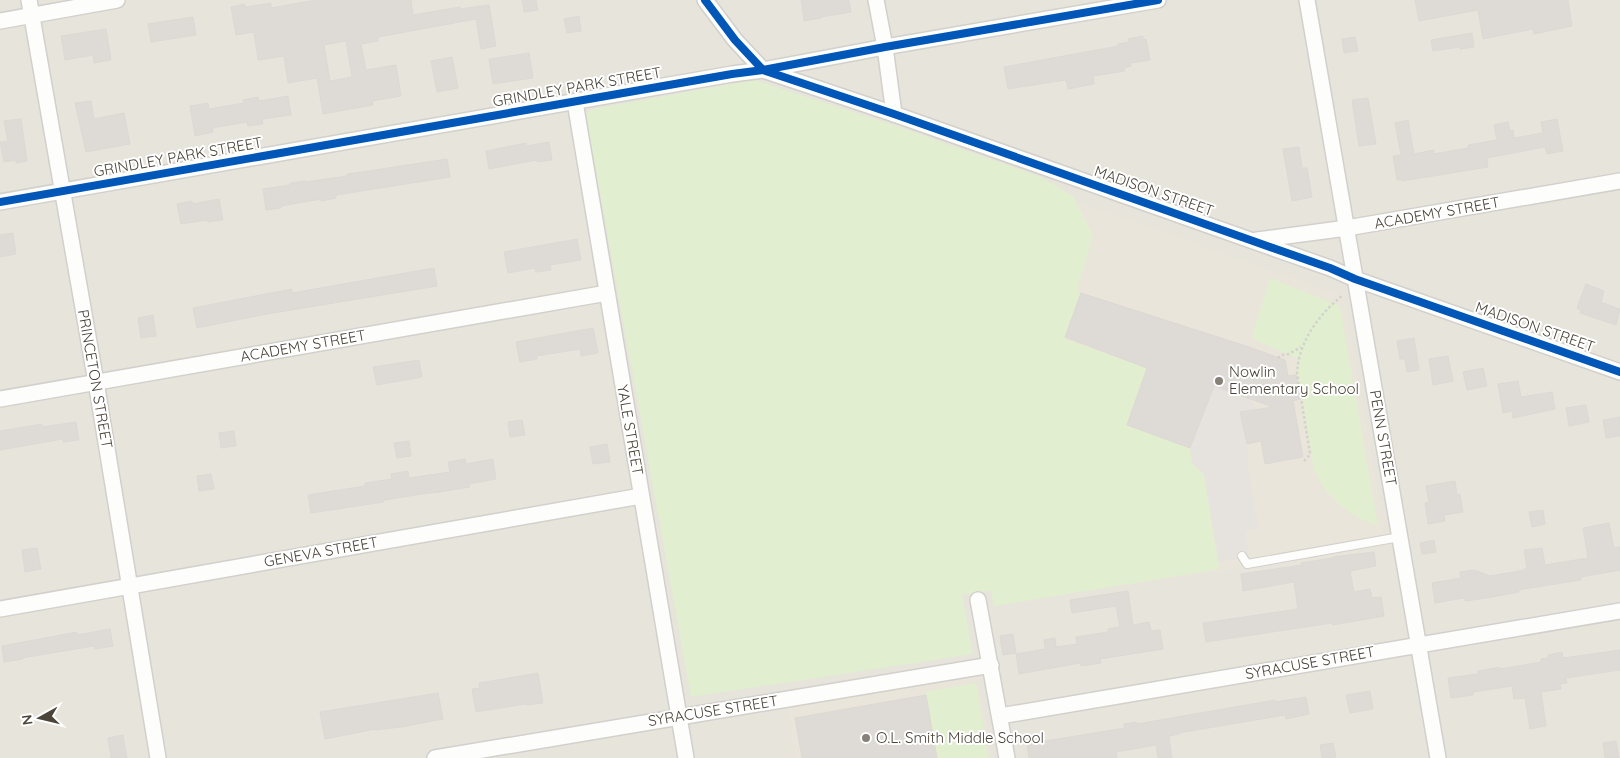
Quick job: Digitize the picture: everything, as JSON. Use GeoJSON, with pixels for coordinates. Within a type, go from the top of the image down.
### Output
{"type":"FeatureCollection","features":[{"type":"Feature","properties":{"kind":"street","name":"PRINCETON STREET"},"geometry":{"type":"LineString","coordinates":[[28,0],[96,382],[158,758]]}},
{"type":"Feature","properties":{"kind":"street"},"geometry":{"type":"LineString","coordinates":[[0,21],[117,0]]}},
{"type":"Feature","properties":{"kind":"street","name":"MADISON STREET"},"geometry":{"type":"LineString","coordinates":[[705,0],[735,40],[763,70],[894,114],[1620,372]]}},
{"type":"Feature","properties":{"kind":"street"},"geometry":{"type":"LineString","coordinates":[[876,0],[885,47],[894,114]]}},
{"type":"Feature","properties":{"kind":"street","name":"GRINDLEY PARK STREET"},"geometry":{"type":"LineString","coordinates":[[0,202],[1158,0]]}},
{"type":"Feature","properties":{"kind":"street","name":"PENN STREET"},"geometry":{"type":"LineString","coordinates":[[1308,0],[1438,758]]}},
{"type":"Feature","properties":{"kind":"street","name":"YALE STREET"},"geometry":{"type":"LineString","coordinates":[[575,102],[686,758]]}},
{"type":"Feature","properties":{"kind":"street","name":"ACADEMY STREET"},"geometry":{"type":"LineString","coordinates":[[1253,241],[1347,228],[1620,181]]}},
{"type":"Feature","properties":{"kind":"street","name":"ACADEMY STREET"},"geometry":{"type":"LineString","coordinates":[[0,398],[607,293]]}},
{"type":"Feature","properties":{"kind":"street","name":"GENEVA STREET"},"geometry":{"type":"LineString","coordinates":[[0,609],[641,496]]}},
{"type":"Feature","properties":{"kind":"street"},"geometry":{"type":"LineString","coordinates":[[978,600],[1007,758]]}},
{"type":"Feature","properties":{"kind":"street","name":"SYRACUSE STREET"},"geometry":{"type":"LineString","coordinates":[[1000,716],[1620,611]]}},
{"type":"Feature","properties":{"kind":"street","name":"SYRACUSE STREET"},"geometry":{"type":"LineString","coordinates":[[435,758],[991,665]]}},
{"type":"Feature","properties":{"kind":"lane"},"geometry":{"type":"LineString","coordinates":[[1242,556],[1247,564],[1400,538]]}},
{"type":"Feature","properties":{"kind":"path"},"geometry":{"type":"LineString","coordinates":[[1304,461],[1310,454],[1297,374],[1297,362],[1302,346],[1317,323],[1342,296]]}},
{"type":"Feature","properties":{"kind":"path"},"geometry":{"type":"LineString","coordinates":[[1278,358],[1302,346]]}},
{"type":"Feature","properties":{"kind":"shaded area"},"geometry":{"type":"Polygon","coordinates":[[[0,0],[1620,0],[1620,758],[0,758],[0,0]]]}},
{"type":"Feature","properties":{"kind":"shaded area"},"geometry":{"type":"Polygon","coordinates":[[[1065,197],[1344,297],[1387,546],[1032,599],[1065,197]]]}},
{"type":"Feature","properties":{"kind":"shaded area"},"geometry":{"type":"Polygon","coordinates":[[[1214,386],[1251,399],[1256,410],[1240,412],[1247,444],[1248,470],[1259,529],[1245,531],[1249,557],[1219,562],[1204,474],[1192,463],[1190,448],[1214,386]]]}},
{"type":"Feature","properties":{"kind":"shaded area"},"geometry":{"type":"Polygon","coordinates":[[[978,676],[993,758],[796,758],[788,708],[978,676]]]}},
{"type":"Feature","properties":{"kind":"green space"},"geometry":{"type":"Polygon","coordinates":[[[754,80],[899,127],[1041,177],[1073,196],[1093,235],[1077,291],[1081,293],[1065,339],[1147,368],[1127,425],[1190,448],[1192,463],[1204,474],[1219,569],[994,606],[991,590],[962,595],[973,654],[691,697],[587,112],[593,109],[754,80]]]}},
{"type":"Feature","properties":{"kind":"green space"},"geometry":{"type":"Polygon","coordinates":[[[1270,278],[1340,306],[1378,526],[1367,522],[1346,509],[1327,492],[1320,482],[1312,459],[1297,370],[1300,360],[1251,338],[1270,278]]]}},
{"type":"Feature","properties":{"kind":"green space"},"geometry":{"type":"Polygon","coordinates":[[[976,683],[989,758],[937,758],[925,692],[976,683]]]}},
{"type":"Feature","properties":{"kind":"building"},"geometry":{"type":"Polygon","coordinates":[[[315,0],[411,0],[413,15],[460,7],[460,9],[489,5],[496,46],[481,49],[476,19],[378,37],[378,41],[361,44],[366,70],[396,65],[401,96],[372,101],[373,105],[323,114],[317,78],[288,83],[284,56],[258,60],[254,32],[236,35],[231,7],[245,4],[245,7],[271,3],[271,8],[315,0]],[[346,41],[324,45],[330,81],[352,77],[346,41]]]}},
{"type":"Feature","properties":{"kind":"building"},"geometry":{"type":"Polygon","coordinates":[[[522,0],[536,0],[538,10],[524,12],[522,0]]]}},
{"type":"Feature","properties":{"kind":"building"},"geometry":{"type":"Polygon","coordinates":[[[801,0],[849,0],[851,12],[804,21],[801,0]]]}},
{"type":"Feature","properties":{"kind":"building"},"geometry":{"type":"Polygon","coordinates":[[[1415,0],[1568,0],[1572,26],[1534,34],[1533,29],[1483,39],[1478,10],[1419,21],[1415,0]]]}},
{"type":"Feature","properties":{"kind":"building"},"geometry":{"type":"Polygon","coordinates":[[[579,16],[581,31],[567,33],[564,19],[579,16]]]}},
{"type":"Feature","properties":{"kind":"building"},"geometry":{"type":"Polygon","coordinates":[[[193,17],[196,35],[151,42],[148,24],[193,17]]]}},
{"type":"Feature","properties":{"kind":"building"},"geometry":{"type":"Polygon","coordinates":[[[106,29],[111,60],[94,63],[93,55],[65,60],[61,36],[106,29]]]}},
{"type":"Feature","properties":{"kind":"building"},"geometry":{"type":"Polygon","coordinates":[[[1472,33],[1474,47],[1433,51],[1431,40],[1472,33]]]}},
{"type":"Feature","properties":{"kind":"building"},"geometry":{"type":"Polygon","coordinates":[[[1143,36],[1143,40],[1146,39],[1150,60],[1131,63],[1131,66],[1124,68],[1125,71],[1093,76],[1094,84],[1068,89],[1066,80],[1008,89],[1004,67],[1118,46],[1118,44],[1129,42],[1128,39],[1143,36]]]}},
{"type":"Feature","properties":{"kind":"building"},"geometry":{"type":"Polygon","coordinates":[[[1355,37],[1358,51],[1344,53],[1342,39],[1355,37]]]}},
{"type":"Feature","properties":{"kind":"building"},"geometry":{"type":"Polygon","coordinates":[[[529,53],[533,78],[493,84],[489,59],[529,53]]]}},
{"type":"Feature","properties":{"kind":"building"},"geometry":{"type":"Polygon","coordinates":[[[452,57],[458,88],[437,92],[431,61],[452,57]]]}},
{"type":"Feature","properties":{"kind":"building"},"geometry":{"type":"Polygon","coordinates":[[[288,96],[291,115],[262,119],[263,124],[248,126],[247,122],[212,128],[213,132],[195,136],[190,106],[208,103],[209,109],[244,103],[243,100],[258,97],[259,101],[288,96]]]}},
{"type":"Feature","properties":{"kind":"building"},"geometry":{"type":"Polygon","coordinates":[[[1368,98],[1376,144],[1359,146],[1352,100],[1368,98]]]}},
{"type":"Feature","properties":{"kind":"building"},"geometry":{"type":"Polygon","coordinates":[[[91,101],[94,119],[124,113],[130,144],[86,152],[75,103],[91,101]]]}},
{"type":"Feature","properties":{"kind":"building"},"geometry":{"type":"Polygon","coordinates":[[[21,119],[27,161],[16,163],[16,160],[4,162],[0,142],[8,141],[4,121],[21,119]]]}},
{"type":"Feature","properties":{"kind":"building"},"geometry":{"type":"Polygon","coordinates":[[[1557,119],[1563,151],[1547,154],[1545,147],[1487,158],[1488,167],[1402,181],[1401,179],[1397,180],[1393,156],[1401,155],[1395,123],[1408,120],[1414,154],[1434,150],[1434,154],[1468,148],[1468,145],[1497,140],[1494,125],[1508,122],[1510,131],[1513,130],[1514,138],[1543,133],[1541,122],[1557,119]]]}},
{"type":"Feature","properties":{"kind":"building"},"geometry":{"type":"Polygon","coordinates":[[[549,142],[552,160],[537,162],[537,160],[489,169],[486,151],[526,143],[526,146],[549,142]]]}},
{"type":"Feature","properties":{"kind":"building"},"geometry":{"type":"Polygon","coordinates":[[[1299,147],[1302,168],[1307,168],[1312,197],[1292,201],[1283,149],[1299,147]]]}},
{"type":"Feature","properties":{"kind":"building"},"geometry":{"type":"Polygon","coordinates":[[[447,159],[450,177],[336,195],[336,198],[321,201],[321,199],[266,210],[263,189],[291,185],[290,183],[347,176],[347,174],[447,159]]]}},
{"type":"Feature","properties":{"kind":"building"},"geometry":{"type":"Polygon","coordinates":[[[219,199],[223,220],[208,222],[207,220],[181,224],[177,204],[192,201],[193,204],[219,199]]]}},
{"type":"Feature","properties":{"kind":"building"},"geometry":{"type":"Polygon","coordinates":[[[13,233],[16,254],[0,257],[0,235],[13,233]]]}},
{"type":"Feature","properties":{"kind":"building"},"geometry":{"type":"Polygon","coordinates":[[[577,239],[581,260],[550,265],[551,270],[536,272],[535,268],[508,273],[504,252],[577,239]]]}},
{"type":"Feature","properties":{"kind":"building"},"geometry":{"type":"Polygon","coordinates":[[[434,268],[437,286],[267,314],[197,328],[193,308],[292,289],[292,293],[434,268]]]}},
{"type":"Feature","properties":{"kind":"building"},"geometry":{"type":"Polygon","coordinates":[[[1586,284],[1604,291],[1601,302],[1620,309],[1616,325],[1580,313],[1581,310],[1577,308],[1586,284]]]}},
{"type":"Feature","properties":{"kind":"building","name":"Nowlin Elementary School"},"geometry":{"type":"Polygon","coordinates":[[[1081,293],[1285,360],[1288,376],[1296,375],[1300,399],[1293,401],[1303,457],[1265,464],[1261,441],[1247,444],[1240,412],[1273,407],[1214,386],[1190,448],[1127,425],[1147,368],[1065,337],[1081,293]]]}},
{"type":"Feature","properties":{"kind":"building"},"geometry":{"type":"Polygon","coordinates":[[[153,315],[156,336],[141,338],[138,318],[153,315]]]}},
{"type":"Feature","properties":{"kind":"building"},"geometry":{"type":"Polygon","coordinates":[[[593,328],[598,353],[581,356],[580,349],[536,356],[537,359],[520,362],[516,342],[593,328]]]}},
{"type":"Feature","properties":{"kind":"building"},"geometry":{"type":"Polygon","coordinates":[[[1414,338],[1419,370],[1407,372],[1405,359],[1400,359],[1397,341],[1414,338]]]}},
{"type":"Feature","properties":{"kind":"building"},"geometry":{"type":"Polygon","coordinates":[[[1448,356],[1453,381],[1433,385],[1429,359],[1448,356]]]}},
{"type":"Feature","properties":{"kind":"building"},"geometry":{"type":"Polygon","coordinates":[[[419,360],[422,377],[377,385],[373,367],[419,360]]]}},
{"type":"Feature","properties":{"kind":"building"},"geometry":{"type":"Polygon","coordinates":[[[1483,368],[1487,386],[1467,390],[1463,372],[1483,368]]]}},
{"type":"Feature","properties":{"kind":"building"},"geometry":{"type":"Polygon","coordinates":[[[1518,381],[1521,397],[1552,392],[1555,409],[1513,418],[1512,411],[1503,413],[1498,384],[1518,381]]]}},
{"type":"Feature","properties":{"kind":"building"},"geometry":{"type":"Polygon","coordinates":[[[1586,405],[1589,422],[1569,426],[1566,408],[1586,405]]]}},
{"type":"Feature","properties":{"kind":"building"},"geometry":{"type":"Polygon","coordinates":[[[1620,417],[1620,436],[1606,438],[1603,420],[1620,417]]]}},
{"type":"Feature","properties":{"kind":"building"},"geometry":{"type":"Polygon","coordinates":[[[522,420],[525,435],[510,437],[508,422],[522,420]]]}},
{"type":"Feature","properties":{"kind":"building"},"geometry":{"type":"Polygon","coordinates":[[[76,422],[79,440],[63,442],[63,439],[0,450],[0,431],[42,424],[42,427],[76,422]]]}},
{"type":"Feature","properties":{"kind":"building"},"geometry":{"type":"Polygon","coordinates":[[[234,431],[236,446],[221,448],[219,433],[234,431]]]}},
{"type":"Feature","properties":{"kind":"building"},"geometry":{"type":"Polygon","coordinates":[[[409,441],[411,456],[397,458],[394,443],[409,441]]]}},
{"type":"Feature","properties":{"kind":"building"},"geometry":{"type":"Polygon","coordinates":[[[607,444],[610,462],[593,464],[590,447],[607,444]]]}},
{"type":"Feature","properties":{"kind":"building"},"geometry":{"type":"Polygon","coordinates":[[[465,459],[466,464],[493,459],[496,479],[469,484],[470,487],[311,513],[308,495],[365,486],[365,483],[392,479],[391,474],[408,471],[409,478],[450,472],[448,462],[465,459]]]}},
{"type":"Feature","properties":{"kind":"building"},"geometry":{"type":"Polygon","coordinates":[[[211,474],[214,489],[199,491],[197,476],[211,474]]]}},
{"type":"Feature","properties":{"kind":"building"},"geometry":{"type":"Polygon","coordinates":[[[1455,481],[1457,495],[1460,494],[1463,512],[1444,515],[1445,521],[1428,524],[1425,503],[1429,502],[1426,486],[1455,481]]]}},
{"type":"Feature","properties":{"kind":"building"},"geometry":{"type":"Polygon","coordinates":[[[1543,510],[1545,524],[1532,527],[1529,512],[1543,510]]]}},
{"type":"Feature","properties":{"kind":"building"},"geometry":{"type":"Polygon","coordinates":[[[1609,523],[1614,548],[1620,547],[1620,570],[1581,577],[1581,580],[1518,590],[1519,592],[1487,598],[1465,601],[1464,598],[1435,603],[1432,583],[1461,578],[1460,572],[1474,570],[1490,576],[1525,570],[1527,568],[1524,550],[1542,548],[1545,565],[1588,558],[1583,528],[1609,523]]]}},
{"type":"Feature","properties":{"kind":"building"},"geometry":{"type":"Polygon","coordinates":[[[1434,540],[1436,552],[1422,554],[1420,543],[1434,540]]]}},
{"type":"Feature","properties":{"kind":"building"},"geometry":{"type":"Polygon","coordinates":[[[37,548],[41,569],[25,572],[22,550],[37,548]]]}},
{"type":"Feature","properties":{"kind":"building"},"geometry":{"type":"Polygon","coordinates":[[[1374,552],[1376,566],[1350,571],[1354,592],[1370,589],[1372,598],[1381,597],[1384,616],[1333,625],[1332,623],[1206,642],[1203,623],[1298,609],[1294,582],[1243,591],[1241,574],[1302,565],[1301,563],[1333,557],[1374,552]]]}},
{"type":"Feature","properties":{"kind":"building"},"geometry":{"type":"Polygon","coordinates":[[[1128,591],[1133,625],[1149,622],[1151,631],[1160,630],[1163,649],[1100,659],[1101,663],[1081,666],[1080,663],[1019,674],[1016,654],[1045,649],[1044,640],[1055,638],[1056,647],[1077,644],[1076,637],[1108,632],[1108,629],[1120,627],[1116,606],[1072,613],[1070,600],[1128,591]]]}},
{"type":"Feature","properties":{"kind":"building"},"geometry":{"type":"Polygon","coordinates":[[[110,629],[113,646],[95,649],[94,646],[4,662],[2,646],[77,632],[77,635],[110,629]]]}},
{"type":"Feature","properties":{"kind":"building"},"geometry":{"type":"Polygon","coordinates":[[[1013,634],[1016,653],[1003,655],[1000,636],[1013,634]]]}},
{"type":"Feature","properties":{"kind":"building"},"geometry":{"type":"Polygon","coordinates":[[[1620,650],[1620,670],[1566,678],[1567,683],[1560,684],[1561,689],[1541,692],[1546,726],[1530,729],[1525,698],[1514,699],[1512,686],[1473,692],[1473,695],[1451,698],[1448,678],[1478,674],[1478,671],[1500,667],[1500,669],[1541,662],[1541,659],[1548,658],[1548,655],[1562,652],[1563,658],[1620,650]]]}},
{"type":"Feature","properties":{"kind":"building"},"geometry":{"type":"Polygon","coordinates":[[[538,673],[543,703],[476,712],[472,689],[480,688],[479,683],[538,673]]]}},
{"type":"Feature","properties":{"kind":"building"},"geometry":{"type":"Polygon","coordinates":[[[1370,691],[1373,709],[1350,713],[1346,695],[1370,691]]]}},
{"type":"Feature","properties":{"kind":"building"},"geometry":{"type":"Polygon","coordinates":[[[438,693],[443,719],[401,727],[375,729],[325,739],[320,712],[438,693]]]}},
{"type":"Feature","properties":{"kind":"building","name":"O.L. Smith Middle School"},"geometry":{"type":"Polygon","coordinates":[[[926,695],[937,758],[802,758],[795,718],[926,695]]]}},
{"type":"Feature","properties":{"kind":"building"},"geometry":{"type":"Polygon","coordinates":[[[1306,697],[1309,714],[1286,719],[1285,715],[1169,736],[1172,758],[1158,758],[1156,745],[1116,752],[1117,758],[1029,758],[1027,744],[1125,728],[1124,724],[1136,722],[1137,724],[1275,700],[1275,702],[1306,697]]]}},
{"type":"Feature","properties":{"kind":"building"},"geometry":{"type":"Polygon","coordinates":[[[123,735],[127,758],[111,758],[108,738],[123,735]]]}},
{"type":"Feature","properties":{"kind":"building"},"geometry":{"type":"Polygon","coordinates":[[[1616,741],[1619,758],[1605,758],[1603,743],[1616,741]]]}},
{"type":"Feature","properties":{"kind":"building"},"geometry":{"type":"Polygon","coordinates":[[[1333,743],[1336,757],[1322,758],[1320,745],[1333,743]]]}},
{"type":"Feature","properties":{"kind":"cycle path"},"geometry":{"type":"LineString","coordinates":[[705,0],[735,40],[763,70],[894,114],[1620,372]]}},
{"type":"Feature","properties":{"kind":"cycle path"},"geometry":{"type":"LineString","coordinates":[[0,202],[1158,0]]}},
{"type":"Feature","properties":{"kind":"place","name":"Nowlin Elementary School"},"geometry":{"type":"Point","coordinates":[1219,381]}},
{"type":"Feature","properties":{"kind":"place","name":"O.L. Smith Middle School"},"geometry":{"type":"Point","coordinates":[866,738]}}]}
